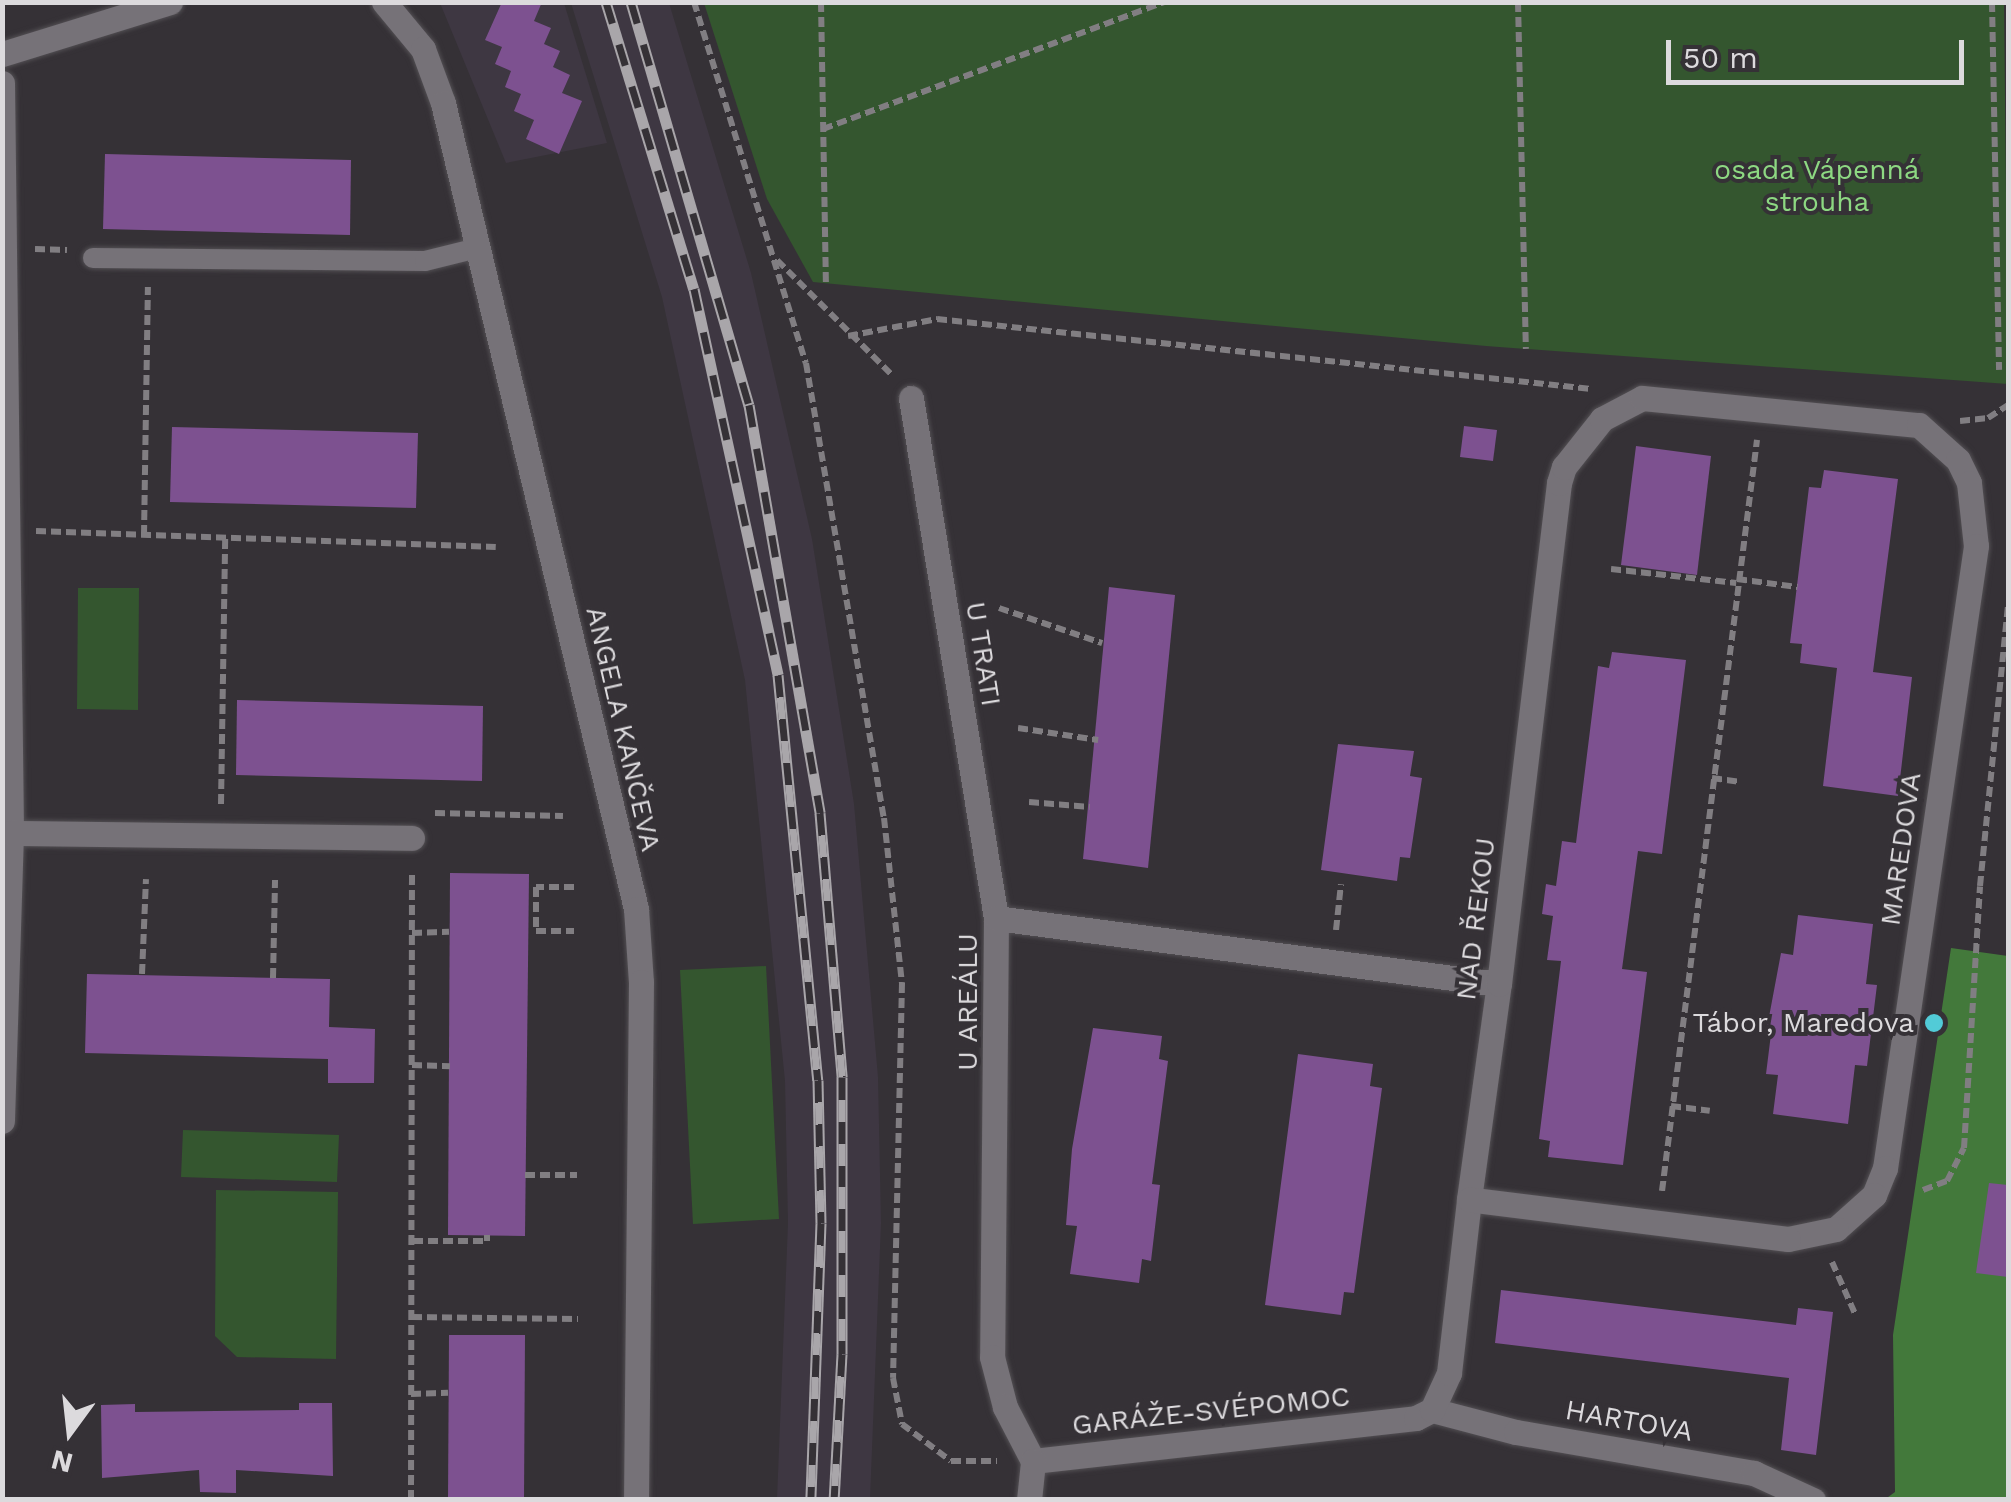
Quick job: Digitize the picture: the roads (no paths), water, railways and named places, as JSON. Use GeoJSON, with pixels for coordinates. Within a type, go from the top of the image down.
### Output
{"type":"FeatureCollection","features":[{"type":"Feature","properties":{"kind":"street"},"geometry":{"type":"LineString","coordinates":[[2,54],[170,2]]}},
{"type":"Feature","properties":{"kind":"street","name":"ANGELA KANČEVA"},"geometry":{"type":"LineString","coordinates":[[384,2],[414,35],[433,74],[636,909],[641,982],[636,1500]]}},
{"type":"Feature","properties":{"kind":"street"},"geometry":{"type":"LineString","coordinates":[[2,83],[8,248],[11,833],[2,1122]]}},
{"type":"Feature","properties":{"kind":"street","name":"U TRATI"},"geometry":{"type":"LineString","coordinates":[[910,398],[996,918]]}},
{"type":"Feature","properties":{"kind":"street","name":"NAD ŘEKOU"},"geometry":{"type":"LineString","coordinates":[[1432,1410],[1449,1373],[1559,483],[1584,436],[1642,398],[1919,424],[1958,460]]}},
{"type":"Feature","properties":{"kind":"street","name":"MAREDOVA"},"geometry":{"type":"LineString","coordinates":[[1469,1199],[1788,1239],[1836,1230],[1862,1210],[1885,1168],[1976,546],[1975,505],[1958,460]]}},
{"type":"Feature","properties":{"kind":"street"},"geometry":{"type":"LineString","coordinates":[[11,833],[412,838]]}},
{"type":"Feature","properties":{"kind":"street","name":"U AREÁLU"},"geometry":{"type":"LineString","coordinates":[[1033,1461],[1000,1395],[992,1357],[996,918],[1499,984]]}},
{"type":"Feature","properties":{"kind":"street","name":"GARÁŽE-SVÉPOMOC"},"geometry":{"type":"LineString","coordinates":[[1033,1461],[1416,1418],[1432,1410]]}},
{"type":"Feature","properties":{"kind":"street","name":"HARTOVA"},"geometry":{"type":"LineString","coordinates":[[1432,1410],[1516,1432],[1754,1473],[1813,1500]]}},
{"type":"Feature","properties":{"kind":"street"},"geometry":{"type":"LineString","coordinates":[[1029,1500],[1033,1461]]}},
{"type":"Feature","properties":{"kind":"lane"},"geometry":{"type":"LineString","coordinates":[[93,258],[424,261],[477,248]]}},
{"type":"Feature","properties":{"kind":"railway"},"geometry":{"type":"LineString","coordinates":[[606,2],[694,289],[778,675],[818,1080],[821,1223],[811,1500]]}},
{"type":"Feature","properties":{"kind":"railway"},"geometry":{"type":"LineString","coordinates":[[631,2],[749,405],[820,813],[842,1077],[842,1354],[834,1500]]}},
{"type":"Feature","properties":{"kind":"place","name":"Tábor, Maredova"},"geometry":{"type":"Point","coordinates":[1934,1023]}},
{"type":"Feature","properties":{"kind":"park label","name":"osada Vápenná strouha"},"geometry":{"type":"Point","coordinates":[1817,186]}}]}
